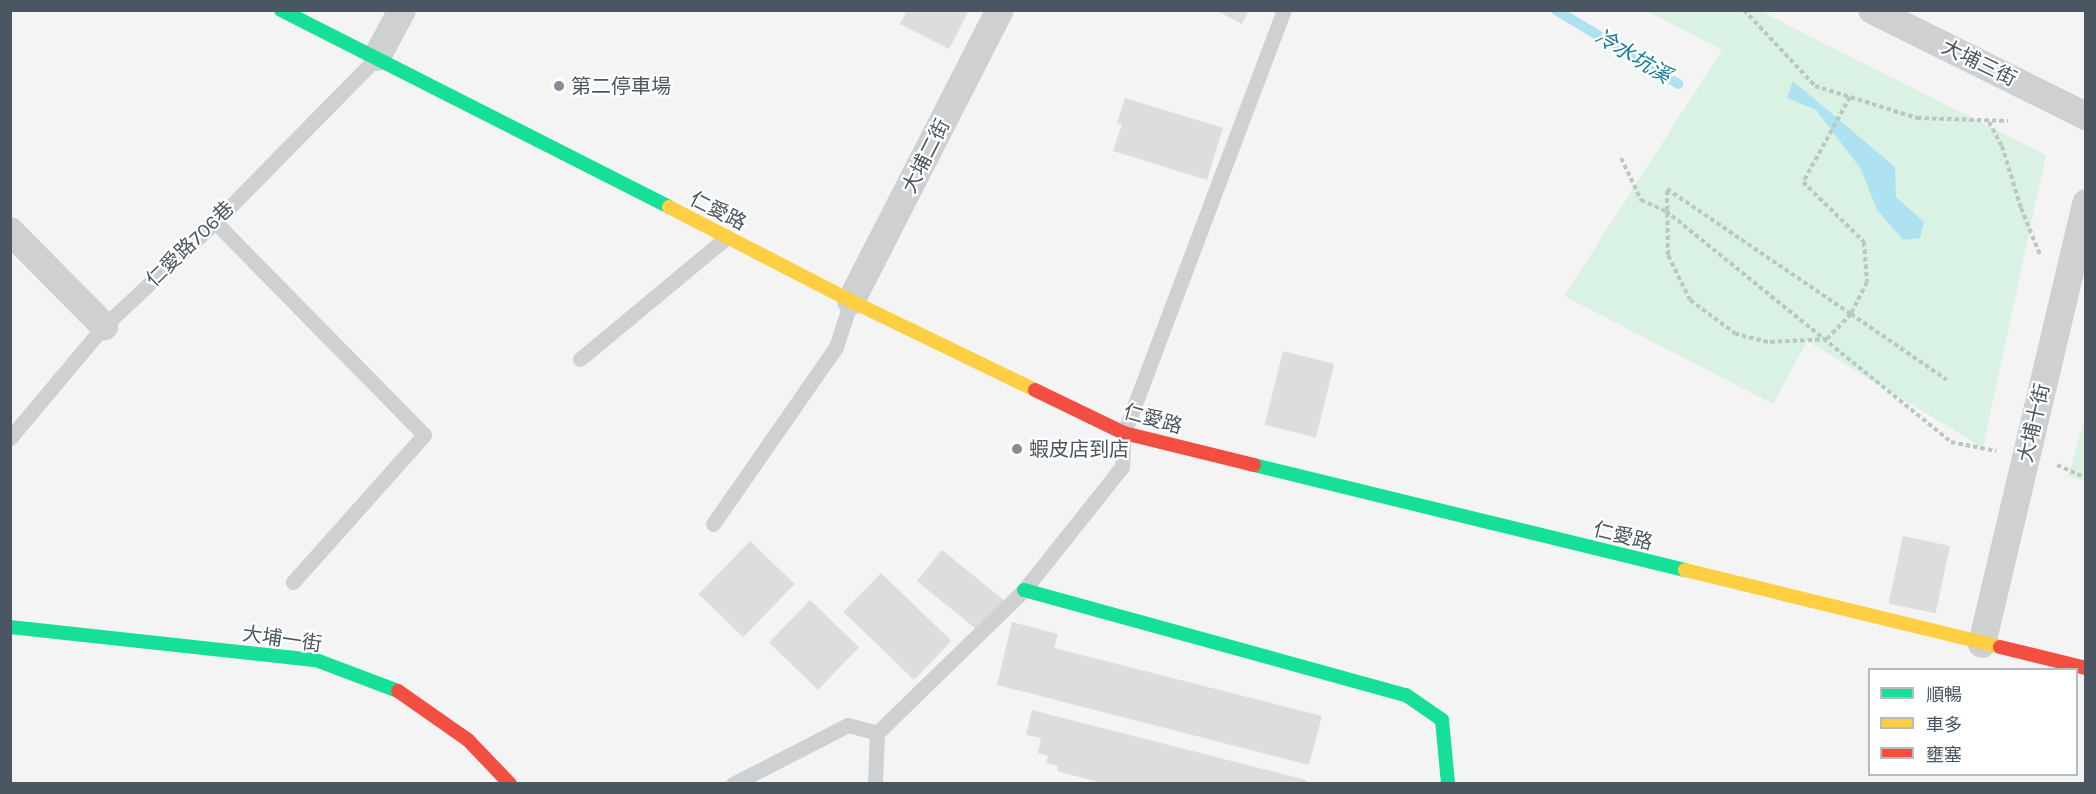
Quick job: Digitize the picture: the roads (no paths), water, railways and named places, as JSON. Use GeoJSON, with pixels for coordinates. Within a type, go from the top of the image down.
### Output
{"type":"FeatureCollection","features":[{"type":"Feature","properties":{"kind":"street","name":"仁愛路"},"geometry":{"type":"LineString","coordinates":[[281,10],[377,57],[851,302],[1124,433],[2085,668]]}},
{"type":"Feature","properties":{"kind":"street"},"geometry":{"type":"LineString","coordinates":[[377,57],[402,10]]}},
{"type":"Feature","properties":{"kind":"street","name":"大埔二街"},"geometry":{"type":"LineString","coordinates":[[851,302],[1000,10]]}},
{"type":"Feature","properties":{"kind":"street","name":"大埔三街"},"geometry":{"type":"LineString","coordinates":[[1872,10],[2085,116]]}},
{"type":"Feature","properties":{"kind":"street","name":"大埔十街"},"geometry":{"type":"LineString","coordinates":[[1982,644],[2085,203]]}},
{"type":"Feature","properties":{"kind":"street"},"geometry":{"type":"LineString","coordinates":[[10,231],[104,326]]}},
{"type":"Feature","properties":{"kind":"street"},"geometry":{"type":"LineString","coordinates":[[1024,590],[1406,695],[1442,720],[1448,783]]}},
{"type":"Feature","properties":{"kind":"street","name":"大埔一街"},"geometry":{"type":"LineString","coordinates":[[10,627],[316,660],[405,693],[468,740],[510,783]]}},
{"type":"Feature","properties":{"kind":"lane"},"geometry":{"type":"LineString","coordinates":[[875,783],[877,734],[1024,590],[1122,468],[1124,433],[1284,10]]}},
{"type":"Feature","properties":{"kind":"lane","name":"仁愛路706巷"},"geometry":{"type":"LineString","coordinates":[[10,438],[104,326],[215,222],[377,57]]}},
{"type":"Feature","properties":{"kind":"lane"},"geometry":{"type":"LineString","coordinates":[[215,222],[424,435],[293,582]]}},
{"type":"Feature","properties":{"kind":"lane"},"geometry":{"type":"LineString","coordinates":[[580,359],[727,237]]}},
{"type":"Feature","properties":{"kind":"lane"},"geometry":{"type":"LineString","coordinates":[[713,524],[836,347],[851,302]]}},
{"type":"Feature","properties":{"kind":"lane"},"geometry":{"type":"LineString","coordinates":[[733,783],[848,725],[877,734]]}},
{"type":"Feature","properties":{"kind":"water"},"geometry":{"type":"Polygon","coordinates":[[[1793,81],[1895,167],[1896,197],[1924,222],[1920,238],[1903,240],[1877,210],[1861,169],[1816,110],[1787,98],[1793,81]]]}},
{"type":"Feature","properties":{"kind":"waterway","name":"冷水坑溪"},"geometry":{"type":"LineString","coordinates":[[1556,10],[1678,84]]}},
{"type":"Feature","properties":{"kind":"place","name":"第二停車場"},"geometry":{"type":"Point","coordinates":[559,86]}},
{"type":"Feature","properties":{"kind":"place","name":"蝦皮店到店"},"geometry":{"type":"Point","coordinates":[1017,449]}}]}
